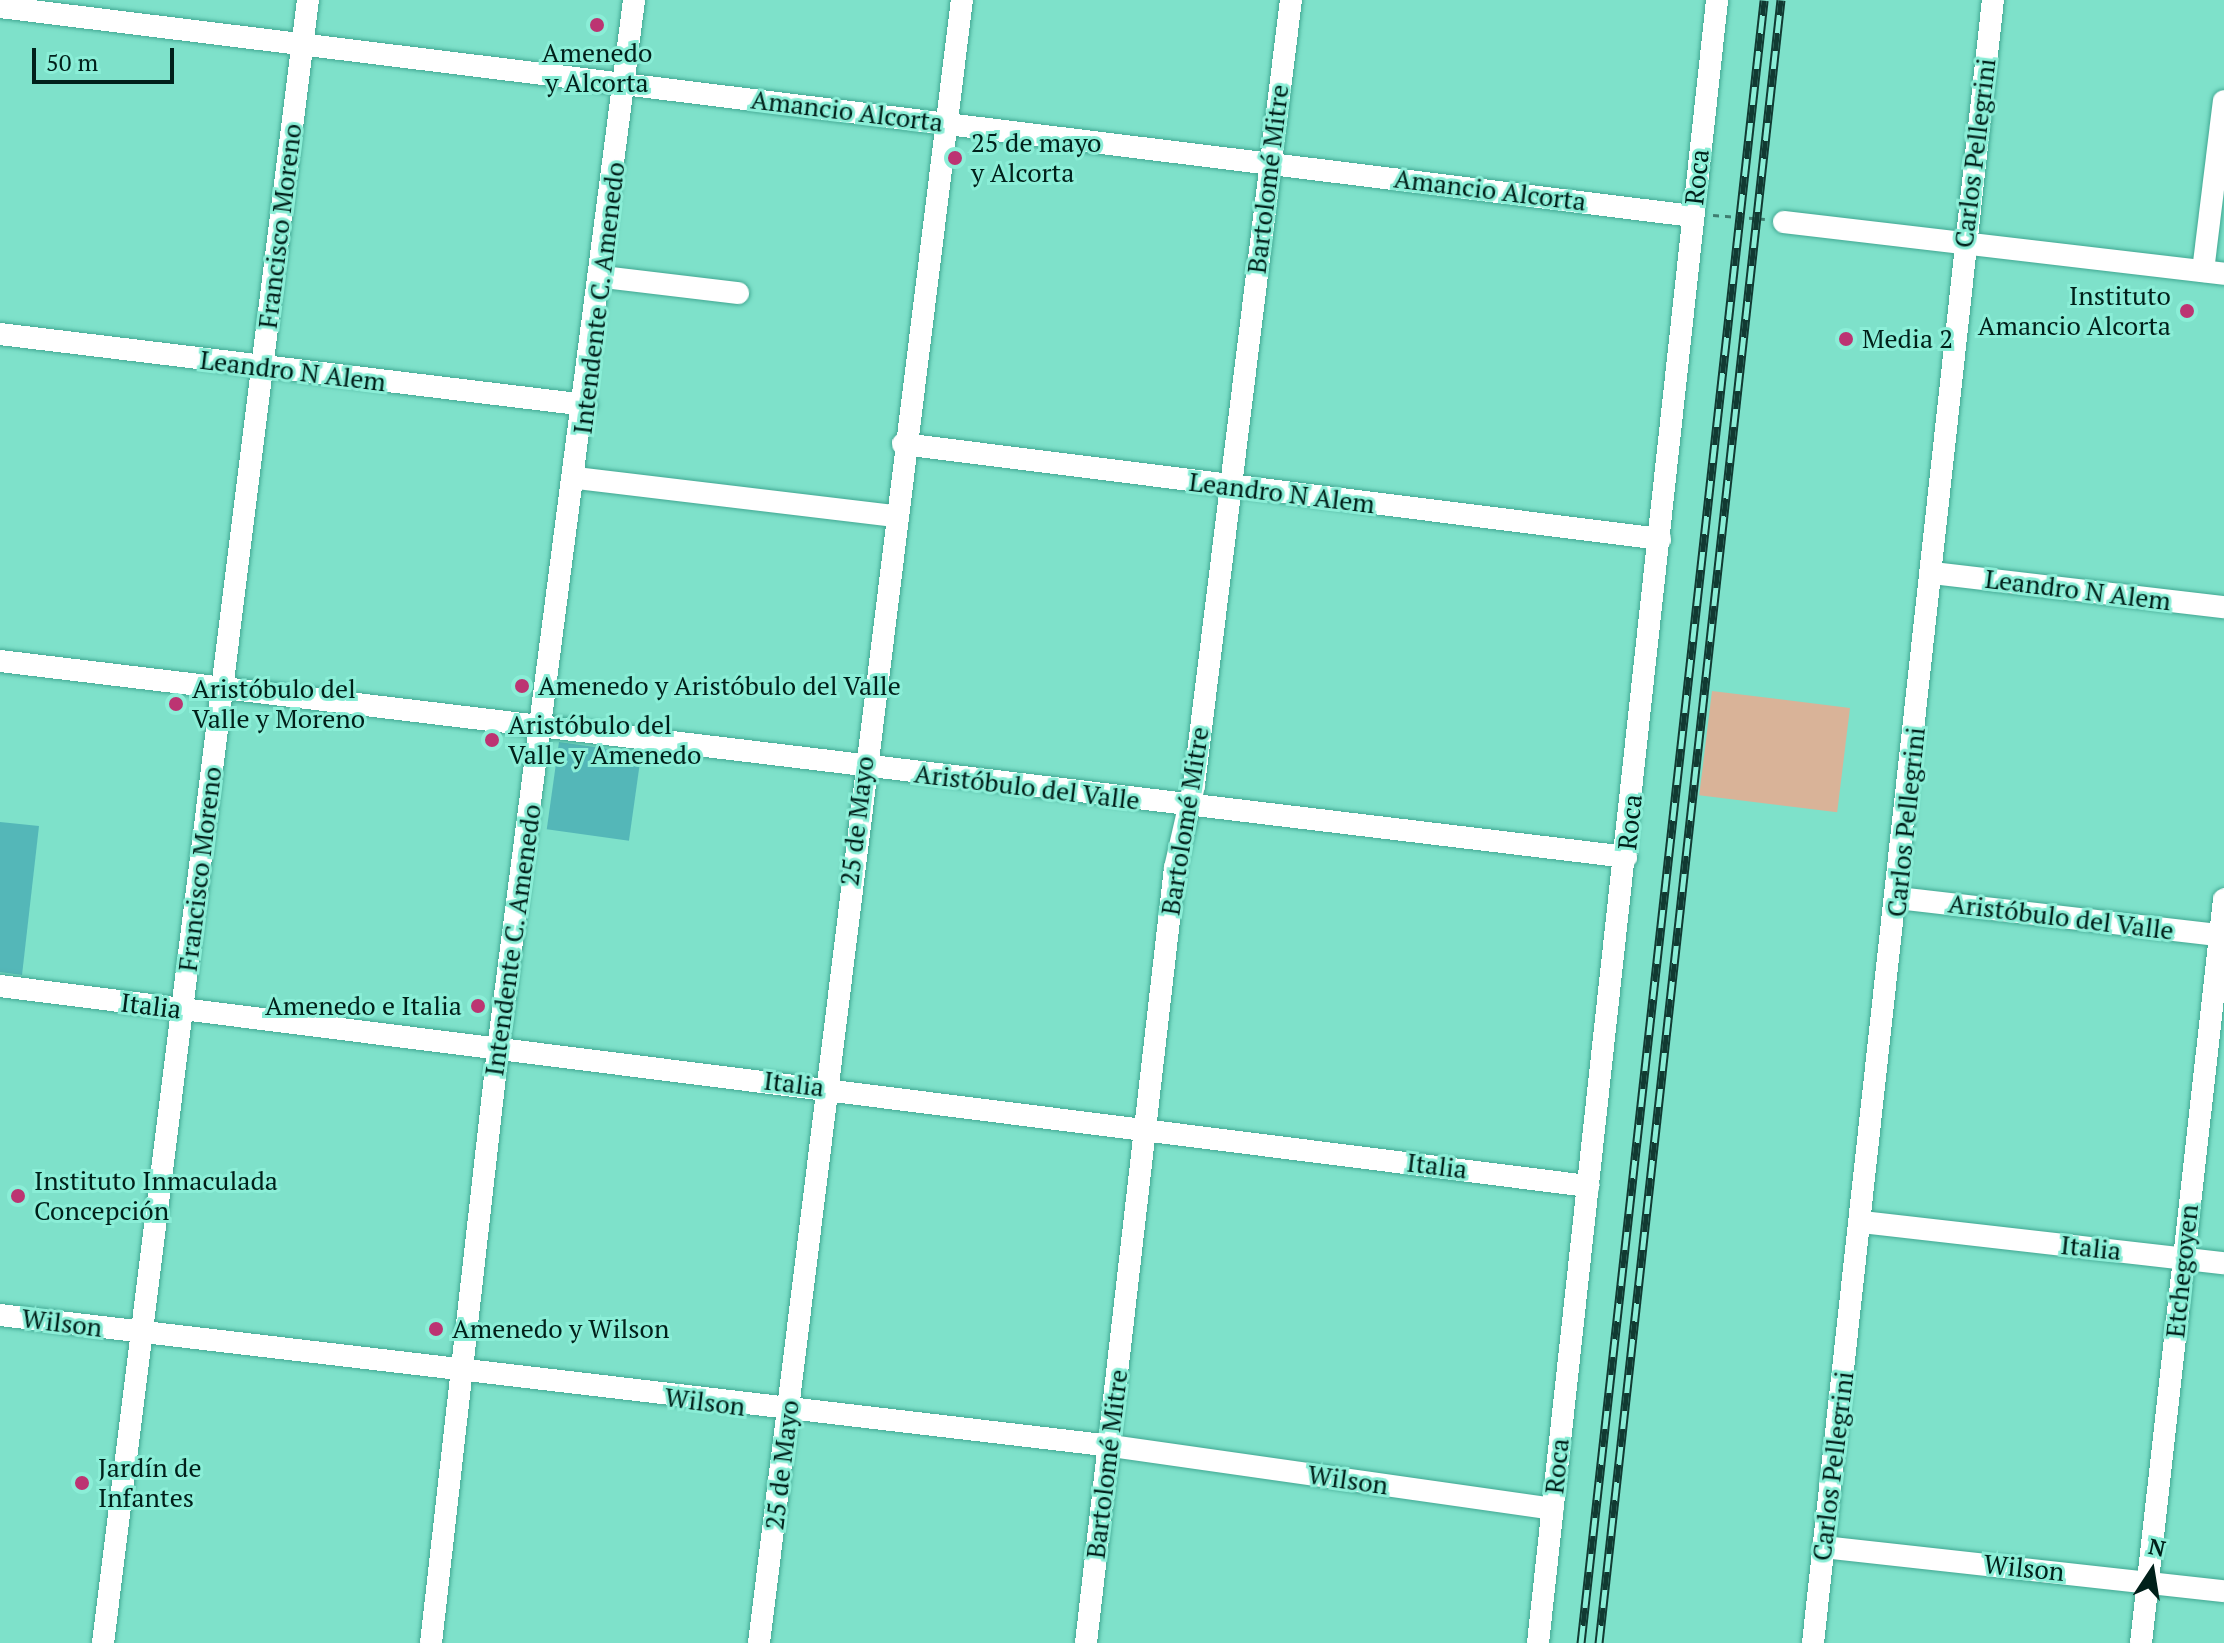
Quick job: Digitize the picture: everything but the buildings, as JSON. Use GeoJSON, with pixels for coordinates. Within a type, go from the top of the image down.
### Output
{"type":"FeatureCollection","features":[{"type":"Feature","properties":{"kind":"street","name":"Francisco Moreno"},"geometry":{"type":"LineString","coordinates":[[103,1643],[308,0]]}},
{"type":"Feature","properties":{"kind":"street","name":"Intendente C. Amenedo"},"geometry":{"type":"LineString","coordinates":[[431,1643],[498,1049],[603,277],[634,0]]}},
{"type":"Feature","properties":{"kind":"street","name":"25 de Mayo"},"geometry":{"type":"LineString","coordinates":[[759,1643],[789,1412],[822,1087],[962,0]]}},
{"type":"Feature","properties":{"kind":"street","name":"Bartolomé Mitre"},"geometry":{"type":"LineString","coordinates":[[1086,1643],[1111,1446],[1144,1129],[1189,807],[1291,0]]}},
{"type":"Feature","properties":{"kind":"street","name":"Roca"},"geometry":{"type":"LineString","coordinates":[[1538,1643],[1660,539],[1702,216],[1717,0]]}},
{"type":"Feature","properties":{"kind":"street","name":"Carlos Pellegrini"},"geometry":{"type":"LineString","coordinates":[[1813,1643],[1898,898],[1964,243],[1993,0]]}},
{"type":"Feature","properties":{"kind":"street","name":"Amancio Alcorta"},"geometry":{"type":"LineString","coordinates":[[0,7],[1702,216]]}},
{"type":"Feature","properties":{"kind":"street"},"geometry":{"type":"LineString","coordinates":[[1778,220],[2213,272],[2224,101]]}},
{"type":"Feature","properties":{"kind":"street"},"geometry":{"type":"LineString","coordinates":[[603,277],[738,293]]}},
{"type":"Feature","properties":{"kind":"street","name":"Leandro N Alem"},"geometry":{"type":"LineString","coordinates":[[0,334],[586,405]]}},
{"type":"Feature","properties":{"kind":"street","name":"Leandro N Alem"},"geometry":{"type":"LineString","coordinates":[[903,444],[1660,539]]}},
{"type":"Feature","properties":{"kind":"street"},"geometry":{"type":"LineString","coordinates":[[576,478],[895,516]]}},
{"type":"Feature","properties":{"kind":"street","name":"Leandro N Alem"},"geometry":{"type":"LineString","coordinates":[[1933,573],[2224,607]]}},
{"type":"Feature","properties":{"kind":"street","name":"Aristóbulo del Valle"},"geometry":{"type":"LineString","coordinates":[[0,661],[864,768],[1626,857]]}},
{"type":"Feature","properties":{"kind":"street","name":"Aristóbulo del Valle"},"geometry":{"type":"LineString","coordinates":[[1898,898],[2222,935]]}},
{"type":"Feature","properties":{"kind":"street","name":"Etchegoyen"},"geometry":{"type":"LineString","coordinates":[[2141,1643],[2224,900]]}},
{"type":"Feature","properties":{"kind":"street","name":"Italia"},"geometry":{"type":"LineString","coordinates":[[0,986],[822,1087],[1588,1186]]}},
{"type":"Feature","properties":{"kind":"street","name":"Italia"},"geometry":{"type":"LineString","coordinates":[[1862,1222],[2224,1263]]}},
{"type":"Feature","properties":{"kind":"street","name":"Wilson"},"geometry":{"type":"LineString","coordinates":[[0,1315],[463,1374],[1111,1446],[1553,1509]]}},
{"type":"Feature","properties":{"kind":"street","name":"Wilson"},"geometry":{"type":"LineString","coordinates":[[1823,1547],[2224,1591]]}},
{"type":"Feature","properties":{"kind":"path"},"geometry":{"type":"LineString","coordinates":[[1702,216],[1778,220]]}},
{"type":"Feature","properties":{"kind":"shaded area"},"geometry":{"type":"Polygon","coordinates":[[[1712,691],[1850,708],[1837,812],[1699,795],[1712,691]]]}},
{"type":"Feature","properties":{"kind":"railway"},"geometry":{"type":"LineString","coordinates":[[1581,1643],[1764,0]]}},
{"type":"Feature","properties":{"kind":"railway"},"geometry":{"type":"LineString","coordinates":[[1599,1643],[1781,0]]}},
{"type":"Feature","properties":{"kind":"place","name":"Amenedo y Alcorta"},"geometry":{"type":"Point","coordinates":[597,25]}},
{"type":"Feature","properties":{"kind":"place","name":"25 de mayo y Alcorta"},"geometry":{"type":"Point","coordinates":[955,158]}},
{"type":"Feature","properties":{"kind":"place","name":"Instituto Amancio Alcorta"},"geometry":{"type":"Point","coordinates":[2187,311]}},
{"type":"Feature","properties":{"kind":"place","name":"Media 2"},"geometry":{"type":"Point","coordinates":[1846,339]}},
{"type":"Feature","properties":{"kind":"place","name":"Amenedo y Aristóbulo del Valle"},"geometry":{"type":"Point","coordinates":[522,686]}},
{"type":"Feature","properties":{"kind":"place","name":"Aristóbulo del Valle y Moreno"},"geometry":{"type":"Point","coordinates":[176,704]}},
{"type":"Feature","properties":{"kind":"place","name":"Aristóbulo del Valle y Amenedo"},"geometry":{"type":"Point","coordinates":[492,740]}},
{"type":"Feature","properties":{"kind":"place","name":"Amenedo e Italia"},"geometry":{"type":"Point","coordinates":[478,1006]}},
{"type":"Feature","properties":{"kind":"place","name":"Instituto Inmaculada Concepción"},"geometry":{"type":"Point","coordinates":[18,1196]}},
{"type":"Feature","properties":{"kind":"place","name":"Amenedo y Wilson"},"geometry":{"type":"Point","coordinates":[436,1329]}},
{"type":"Feature","properties":{"kind":"place","name":"Jardín de Infantes"},"geometry":{"type":"Point","coordinates":[82,1483]}}]}
